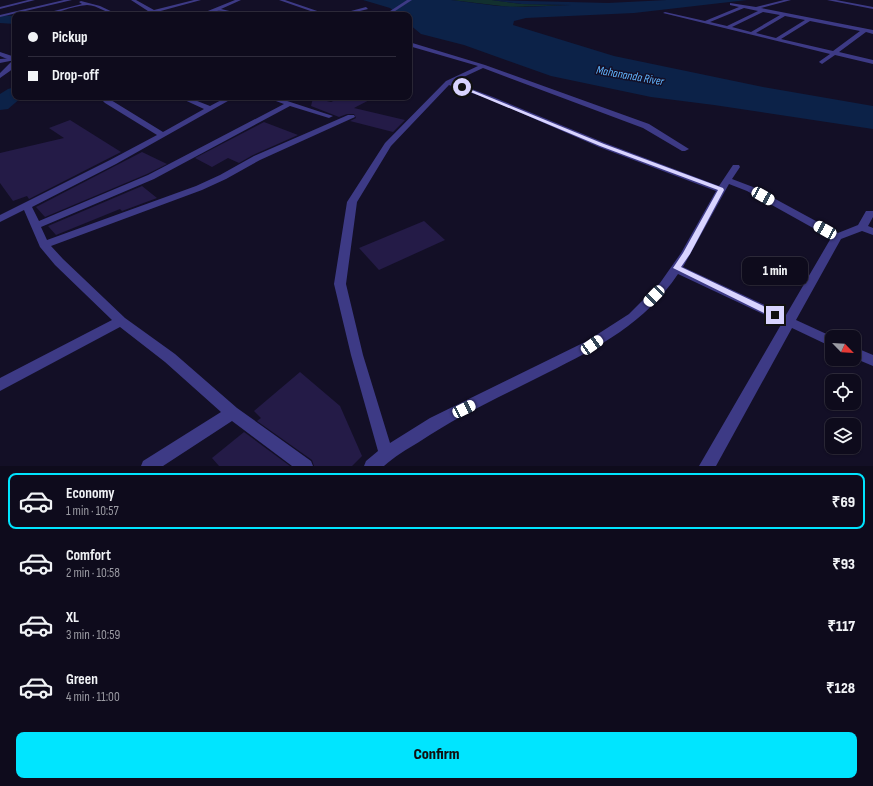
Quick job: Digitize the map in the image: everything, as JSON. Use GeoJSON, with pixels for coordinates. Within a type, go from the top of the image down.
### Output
{"type":"FeatureCollection","features":[{"type":"Feature","properties":{"kind":"street"},"geometry":{"type":"LineString","coordinates":[[0,8],[33,0]]}},
{"type":"Feature","properties":{"kind":"street"},"geometry":{"type":"LineString","coordinates":[[21,12],[71,0],[109,12]]}},
{"type":"Feature","properties":{"kind":"street"},"geometry":{"type":"LineString","coordinates":[[134,1],[142,0]]}},
{"type":"Feature","properties":{"kind":"street"},"geometry":{"type":"LineString","coordinates":[[171,0],[198,12]]}},
{"type":"Feature","properties":{"kind":"street"},"geometry":{"type":"LineString","coordinates":[[134,1],[153,12],[199,0]]}},
{"type":"Feature","properties":{"kind":"street"},"geometry":{"type":"LineString","coordinates":[[208,12],[239,0]]}},
{"type":"Feature","properties":{"kind":"street"},"geometry":{"type":"LineString","coordinates":[[281,0],[318,12]]}},
{"type":"Feature","properties":{"kind":"street"},"geometry":{"type":"LineString","coordinates":[[391,12],[410,0]]}},
{"type":"Feature","properties":{"kind":"street"},"geometry":{"type":"LineString","coordinates":[[755,8],[789,0]]}},
{"type":"Feature","properties":{"kind":"street"},"geometry":{"type":"LineString","coordinates":[[829,0],[873,8]]}},
{"type":"Feature","properties":{"kind":"street"},"geometry":{"type":"LineString","coordinates":[[861,6],[873,3]]}},
{"type":"Feature","properties":{"kind":"street"},"geometry":{"type":"LineString","coordinates":[[53,12],[87,4]]}},
{"type":"Feature","properties":{"kind":"street"},"geometry":{"type":"LineString","coordinates":[[732,4],[873,32]]}},
{"type":"Feature","properties":{"kind":"street"},"geometry":{"type":"LineString","coordinates":[[706,22],[745,6]]}},
{"type":"Feature","properties":{"kind":"street"},"geometry":{"type":"LineString","coordinates":[[350,12],[366,8]]}},
{"type":"Feature","properties":{"kind":"street"},"geometry":{"type":"LineString","coordinates":[[216,9],[230,12]]}},
{"type":"Feature","properties":{"kind":"street"},"geometry":{"type":"LineString","coordinates":[[727,28],[763,10]]}},
{"type":"Feature","properties":{"kind":"street"},"geometry":{"type":"LineString","coordinates":[[665,13],[873,62]]}},
{"type":"Feature","properties":{"kind":"street"},"geometry":{"type":"LineString","coordinates":[[0,17],[12,14]]}},
{"type":"Feature","properties":{"kind":"street"},"geometry":{"type":"LineString","coordinates":[[752,33],[785,14]]}},
{"type":"Feature","properties":{"kind":"street"},"geometry":{"type":"LineString","coordinates":[[0,17],[12,19]]}},
{"type":"Feature","properties":{"kind":"street"},"geometry":{"type":"LineString","coordinates":[[777,39],[810,19]]}},
{"type":"Feature","properties":{"kind":"street"},"geometry":{"type":"LineString","coordinates":[[822,62],[865,30]]}},
{"type":"Feature","properties":{"kind":"street"},"geometry":{"type":"LineString","coordinates":[[412,46],[483,66],[646,126],[685,149]]}},
{"type":"Feature","properties":{"kind":"street"},"geometry":{"type":"LineString","coordinates":[[864,60],[873,53]]}},
{"type":"Feature","properties":{"kind":"street"},"geometry":{"type":"LineString","coordinates":[[0,54],[12,60]]}},
{"type":"Feature","properties":{"kind":"street"},"geometry":{"type":"LineString","coordinates":[[0,76],[12,65]]}},
{"type":"Feature","properties":{"kind":"street"},"geometry":{"type":"LineString","coordinates":[[386,454],[357,355],[340,284],[352,202],[388,145],[448,82],[483,66]]}},
{"type":"Feature","properties":{"kind":"street"},"geometry":{"type":"LineString","coordinates":[[448,82],[491,98],[602,145],[724,185],[750,189],[837,237]]}},
{"type":"Feature","properties":{"kind":"street"},"geometry":{"type":"LineString","coordinates":[[105,100],[163,135]]}},
{"type":"Feature","properties":{"kind":"street"},"geometry":{"type":"LineString","coordinates":[[188,100],[210,109]]}},
{"type":"Feature","properties":{"kind":"street"},"geometry":{"type":"LineString","coordinates":[[0,219],[163,135],[226,100]]}},
{"type":"Feature","properties":{"kind":"street"},"geometry":{"type":"LineString","coordinates":[[277,100],[329,116]]}},
{"type":"Feature","properties":{"kind":"street"},"geometry":{"type":"LineString","coordinates":[[36,226],[151,177],[290,104]]}},
{"type":"Feature","properties":{"kind":"street"},"geometry":{"type":"LineString","coordinates":[[44,246],[223,178],[257,158],[351,117]]}},
{"type":"Feature","properties":{"kind":"street"},"geometry":{"type":"LineString","coordinates":[[372,466],[386,454],[435,423],[592,345],[633,317],[664,286],[686,254],[724,185],[736,167]]}},
{"type":"Feature","properties":{"kind":"street"},"geometry":{"type":"LineString","coordinates":[[27,206],[44,246],[121,321],[170,358],[232,413],[305,466]]}},
{"type":"Feature","properties":{"kind":"street"},"geometry":{"type":"LineString","coordinates":[[707,466],[837,237],[862,227],[869,213],[873,214]]}},
{"type":"Feature","properties":{"kind":"street"},"geometry":{"type":"LineString","coordinates":[[862,227],[873,232]]}},
{"type":"Feature","properties":{"kind":"street"},"geometry":{"type":"LineString","coordinates":[[676,268],[825,339]]}},
{"type":"Feature","properties":{"kind":"street"},"geometry":{"type":"LineString","coordinates":[[0,385],[121,321]]}},
{"type":"Feature","properties":{"kind":"street"},"geometry":{"type":"LineString","coordinates":[[861,355],[873,361]]}},
{"type":"Feature","properties":{"kind":"street"},"geometry":{"type":"LineString","coordinates":[[149,466],[232,413]]}},
{"type":"Feature","properties":{"kind":"lane"},"geometry":{"type":"LineString","coordinates":[[0,61],[12,61]]}},
{"type":"Feature","properties":{"kind":"green space"},"geometry":{"type":"Polygon","coordinates":[[[451,0],[492,0],[522,4],[571,5],[510,7],[451,0]]]}},
{"type":"Feature","properties":{"kind":"water","name":"Mahananda River"},"geometry":{"type":"Polygon","coordinates":[[[363,0],[451,0],[498,6],[523,7],[571,5],[522,4],[492,0],[608,3],[667,0],[747,0],[634,13],[526,18],[514,21],[513,25],[614,56],[763,87],[873,106],[873,129],[651,97],[551,76],[464,45],[421,34],[412,26],[412,12],[395,12],[390,8],[363,0]]]}},
{"type":"Feature","properties":{"kind":"building"},"geometry":{"type":"Polygon","coordinates":[[[312,100],[331,102],[335,100],[369,100],[354,108],[405,120],[393,132],[350,121],[356,118],[354,114],[347,114],[339,117],[311,106],[312,100]]]}},
{"type":"Feature","properties":{"kind":"building"},"geometry":{"type":"Polygon","coordinates":[[[70,120],[121,152],[29,199],[27,196],[13,201],[0,183],[0,153],[64,138],[49,128],[70,120]]]}},
{"type":"Feature","properties":{"kind":"building"},"geometry":{"type":"Polygon","coordinates":[[[264,122],[298,135],[253,155],[239,163],[228,158],[212,167],[195,158],[264,122]]]}},
{"type":"Feature","properties":{"kind":"building"},"geometry":{"type":"Polygon","coordinates":[[[142,152],[167,164],[147,174],[45,217],[36,207],[142,152]]]}},
{"type":"Feature","properties":{"kind":"building"},"geometry":{"type":"Polygon","coordinates":[[[142,186],[157,198],[122,211],[120,209],[56,235],[48,226],[142,186]]]}},
{"type":"Feature","properties":{"kind":"building"},"geometry":{"type":"Polygon","coordinates":[[[424,221],[445,240],[379,270],[359,248],[424,221]]]}},
{"type":"Feature","properties":{"kind":"building"},"geometry":{"type":"Polygon","coordinates":[[[300,372],[340,406],[362,456],[352,466],[314,466],[312,460],[257,421],[261,418],[254,411],[300,372]]]}},
{"type":"Feature","properties":{"kind":"building"},"geometry":{"type":"Polygon","coordinates":[[[244,432],[290,466],[219,466],[212,458],[244,432]]]}},
{"type":"Feature","properties":{"kind":"waterway"},"geometry":{"type":"LineString","coordinates":[[0,19],[12,20]]}},
{"type":"Feature","properties":{"kind":"waterway"},"geometry":{"type":"LineString","coordinates":[[0,104],[12,95]]}},
{"type":"Feature","properties":{"kind":"route"},"geometry":{"type":"LineString","coordinates":[[462,87],[602,145],[721,190],[686,254],[676,268],[775,315]]}}]}
